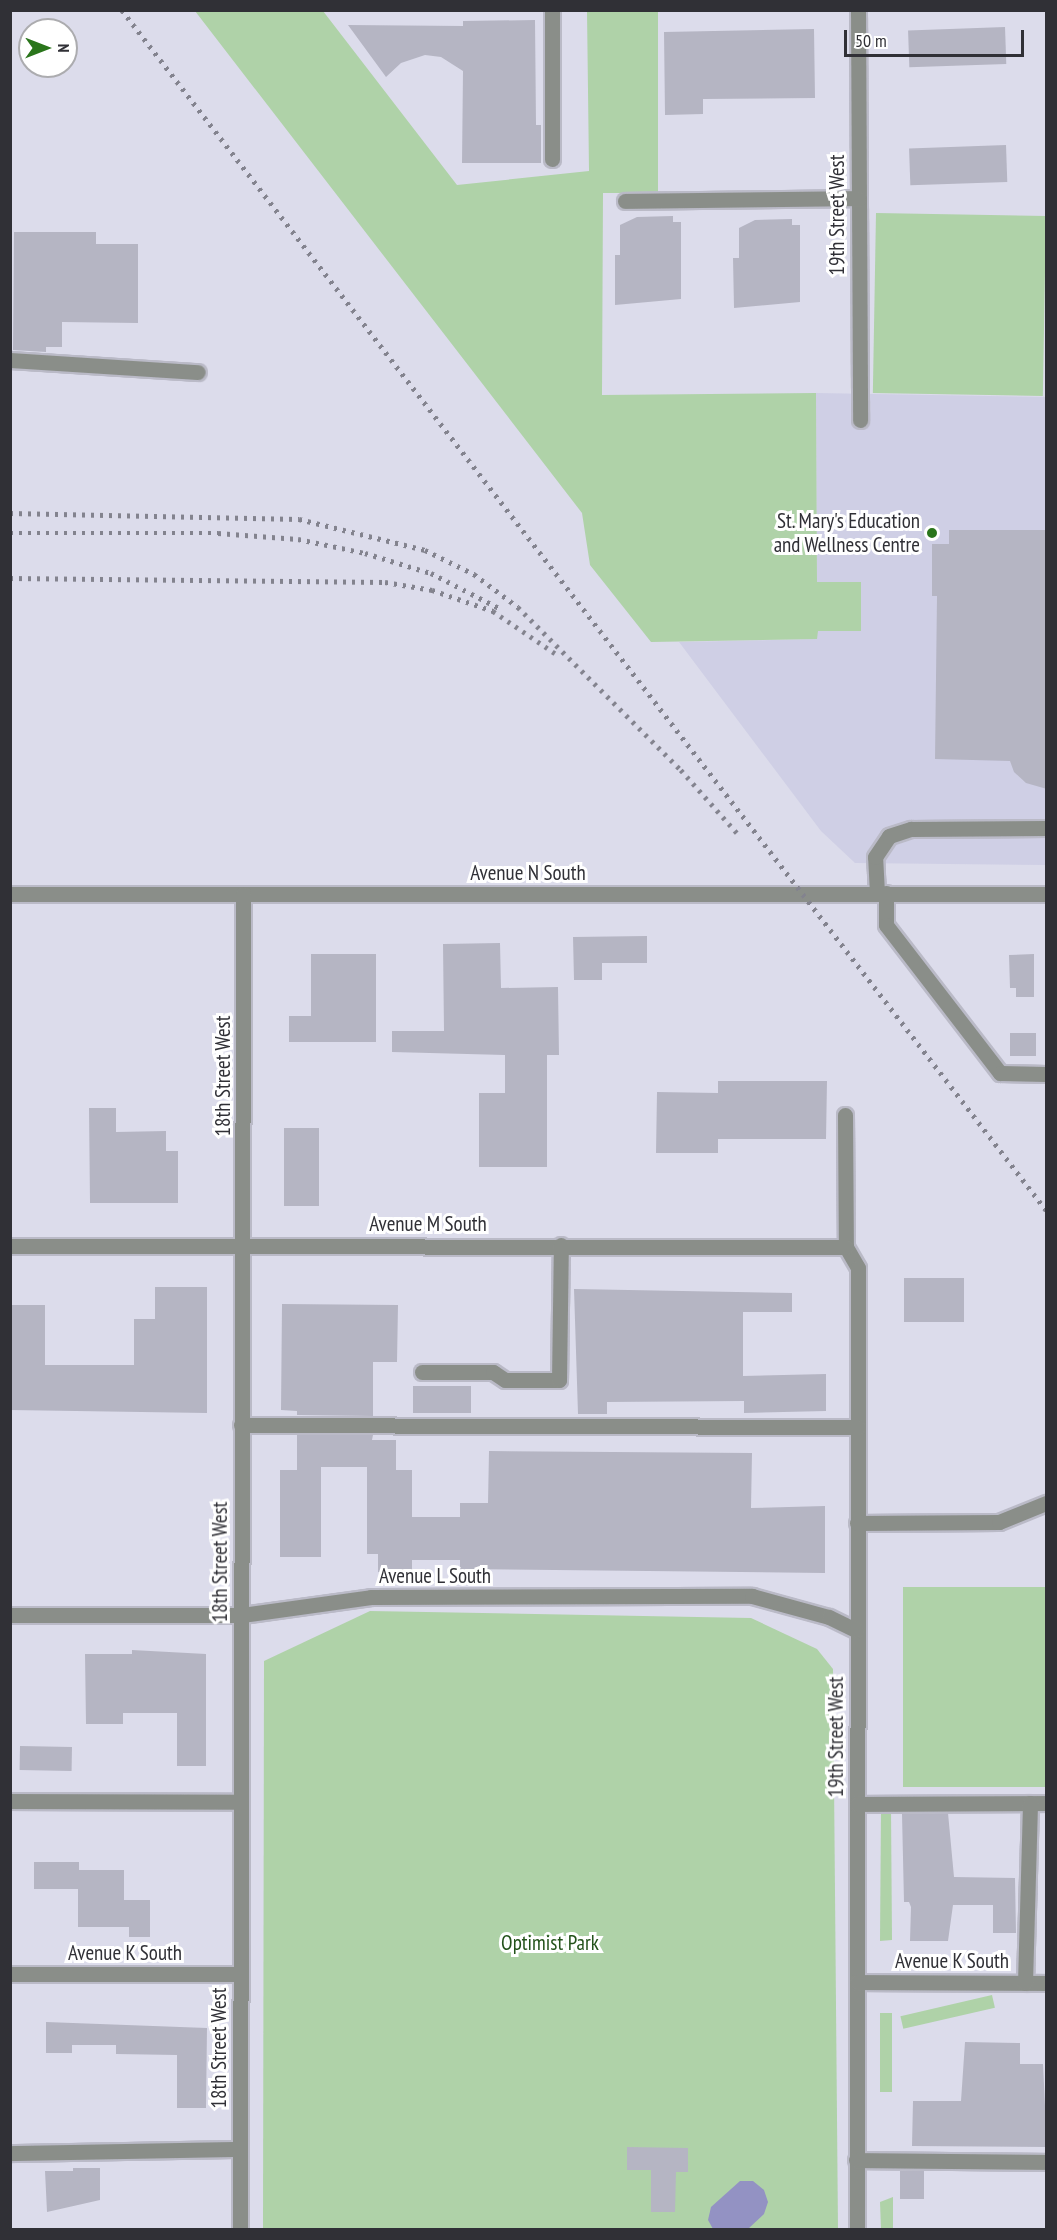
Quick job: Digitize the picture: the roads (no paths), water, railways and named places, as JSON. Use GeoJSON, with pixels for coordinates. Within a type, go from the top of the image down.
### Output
{"type":"FeatureCollection","features":[{"type":"Feature","properties":{"kind":"street"},"geometry":{"type":"LineString","coordinates":[[552,10],[552,159]]}},
{"type":"Feature","properties":{"kind":"street","name":"19th Street West"},"geometry":{"type":"LineString","coordinates":[[858,10],[860,420]]}},
{"type":"Feature","properties":{"kind":"street"},"geometry":{"type":"LineString","coordinates":[[625,201],[858,198]]}},
{"type":"Feature","properties":{"kind":"street"},"geometry":{"type":"LineString","coordinates":[[10,360],[198,372]]}},
{"type":"Feature","properties":{"kind":"street"},"geometry":{"type":"LineString","coordinates":[[1047,828],[911,828],[889,836],[875,857],[886,925],[1000,1073],[1047,1074]]}},
{"type":"Feature","properties":{"kind":"street","name":"Avenue N South"},"geometry":{"type":"LineString","coordinates":[[10,894],[1047,894]]}},
{"type":"Feature","properties":{"kind":"street","name":"18th Street West"},"geometry":{"type":"LineString","coordinates":[[240,2229],[241,1425],[245,1246],[243,894]]}},
{"type":"Feature","properties":{"kind":"street"},"geometry":{"type":"LineString","coordinates":[[845,1115],[846,1247]]}},
{"type":"Feature","properties":{"kind":"street"},"geometry":{"type":"LineString","coordinates":[[422,1372],[494,1372],[505,1380],[559,1380],[561,1245]]}},
{"type":"Feature","properties":{"kind":"street","name":"Avenue M South"},"geometry":{"type":"LineString","coordinates":[[10,1246],[846,1247]]}},
{"type":"Feature","properties":{"kind":"street","name":"19th Street West"},"geometry":{"type":"LineString","coordinates":[[846,1247],[858,1268],[857,2229]]}},
{"type":"Feature","properties":{"kind":"street"},"geometry":{"type":"LineString","coordinates":[[241,1425],[858,1427]]}},
{"type":"Feature","properties":{"kind":"street"},"geometry":{"type":"LineString","coordinates":[[857,1523],[999,1522],[1047,1503]]}},
{"type":"Feature","properties":{"kind":"street","name":"Avenue L South"},"geometry":{"type":"LineString","coordinates":[[10,1615],[242,1615],[371,1597],[753,1596],[829,1617],[856,1630]]}},
{"type":"Feature","properties":{"kind":"street"},"geometry":{"type":"LineString","coordinates":[[10,1801],[241,1802]]}},
{"type":"Feature","properties":{"kind":"street"},"geometry":{"type":"LineString","coordinates":[[1025,1983],[1030,1803]]}},
{"type":"Feature","properties":{"kind":"street"},"geometry":{"type":"LineString","coordinates":[[857,1804],[1047,1803]]}},
{"type":"Feature","properties":{"kind":"street","name":"Avenue K South"},"geometry":{"type":"LineString","coordinates":[[10,1974],[240,1974]]}},
{"type":"Feature","properties":{"kind":"street","name":"Avenue K South"},"geometry":{"type":"LineString","coordinates":[[857,1982],[1047,1983]]}},
{"type":"Feature","properties":{"kind":"street"},"geometry":{"type":"LineString","coordinates":[[10,2153],[240,2149]]}},
{"type":"Feature","properties":{"kind":"street"},"geometry":{"type":"LineString","coordinates":[[856,2160],[1047,2162]]}},
{"type":"Feature","properties":{"kind":"water"},"geometry":{"type":"Polygon","coordinates":[[[740,2181],[753,2181],[764,2190],[768,2202],[764,2214],[748,2229],[713,2229],[708,2220],[711,2207],[740,2181]]]}},
{"type":"Feature","properties":{"kind":"railway"},"geometry":{"type":"LineString","coordinates":[[122,10],[1046,1210]]}},
{"type":"Feature","properties":{"kind":"railway"},"geometry":{"type":"LineString","coordinates":[[10,513],[299,519],[425,550],[474,574],[518,607],[681,770],[739,835]]}},
{"type":"Feature","properties":{"kind":"railway"},"geometry":{"type":"LineString","coordinates":[[10,533],[218,533],[298,539],[365,553],[431,573],[499,608]]}},
{"type":"Feature","properties":{"kind":"railway"},"geometry":{"type":"LineString","coordinates":[[10,578],[385,582],[432,590],[493,611],[556,654]]}},
{"type":"Feature","properties":{"kind":"place","name":"St. Mary's Education and Wellness Centre"},"geometry":{"type":"Point","coordinates":[932,533]}},
{"type":"Feature","properties":{"kind":"park label","name":"Optimist Park"},"geometry":{"type":"Point","coordinates":[550,1943]}}]}
